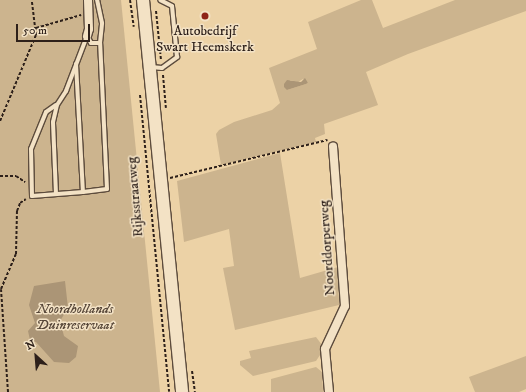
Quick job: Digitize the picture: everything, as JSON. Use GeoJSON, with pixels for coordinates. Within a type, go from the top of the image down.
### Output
{"type":"FeatureCollection","features":[{"type":"Feature","properties":{"kind":"main road","name":"Rijksstraatweg"},"geometry":{"type":"LineString","coordinates":[[143,0],[182,392]]}},
{"type":"Feature","properties":{"kind":"street"},"geometry":{"type":"LineString","coordinates":[[87,36],[88,0]]}},
{"type":"Feature","properties":{"kind":"street","name":"Noorddorperweg"},"geometry":{"type":"LineString","coordinates":[[329,392],[325,349],[344,306],[333,146]]}},
{"type":"Feature","properties":{"kind":"lane"},"geometry":{"type":"LineString","coordinates":[[57,105],[46,112],[31,149],[32,196],[108,189],[100,43],[102,23],[97,0]]}},
{"type":"Feature","properties":{"kind":"lane"},"geometry":{"type":"LineString","coordinates":[[150,66],[162,68],[177,57],[172,6],[160,0]]}},
{"type":"Feature","properties":{"kind":"lane"},"geometry":{"type":"LineString","coordinates":[[87,36],[91,43],[100,43]]}},
{"type":"Feature","properties":{"kind":"lane"},"geometry":{"type":"LineString","coordinates":[[56,194],[53,122],[57,105],[66,91],[87,36]]}},
{"type":"Feature","properties":{"kind":"lane"},"geometry":{"type":"LineString","coordinates":[[76,64],[83,192]]}},
{"type":"Feature","properties":{"kind":"path"},"geometry":{"type":"LineString","coordinates":[[0,121],[36,35],[32,0]]}},
{"type":"Feature","properties":{"kind":"path"},"geometry":{"type":"LineString","coordinates":[[130,0],[134,30]]}},
{"type":"Feature","properties":{"kind":"path"},"geometry":{"type":"LineString","coordinates":[[36,28],[88,13]]}},
{"type":"Feature","properties":{"kind":"path","name":"Rijksstraatweg"},"geometry":{"type":"LineString","coordinates":[[140,90],[169,392]]}},
{"type":"Feature","properties":{"kind":"path"},"geometry":{"type":"LineString","coordinates":[[148,183],[330,139],[333,146]]}},
{"type":"Feature","properties":{"kind":"path"},"geometry":{"type":"LineString","coordinates":[[0,176],[21,178],[28,185],[32,196],[20,203],[17,211],[16,254],[0,289],[8,392]]}},
{"type":"Feature","properties":{"kind":"green space","name":"Noordhollands Duinreservaat"},"geometry":{"type":"Polygon","coordinates":[[[0,0],[121,0],[160,392],[0,392],[0,0]]]}},
{"type":"Feature","properties":{"kind":"green space"},"geometry":{"type":"Polygon","coordinates":[[[361,0],[372,0],[383,28],[455,0],[526,0],[526,11],[408,54],[366,72],[378,105],[324,124],[325,134],[315,138],[316,142],[221,165],[216,134],[219,130],[234,122],[272,110],[280,103],[269,68],[317,49],[308,22],[361,0]],[[303,79],[298,82],[290,80],[287,90],[306,84],[308,83],[303,79]]]}},
{"type":"Feature","properties":{"kind":"green space"},"geometry":{"type":"Polygon","coordinates":[[[280,153],[300,278],[338,267],[339,305],[235,330],[223,268],[234,266],[229,229],[184,242],[177,181],[280,153]]]}},
{"type":"Feature","properties":{"kind":"green space"},"geometry":{"type":"Polygon","coordinates":[[[316,337],[322,345],[322,352],[316,361],[253,376],[240,365],[240,361],[251,358],[249,351],[316,337]]]}},
{"type":"Feature","properties":{"kind":"green space"},"geometry":{"type":"Polygon","coordinates":[[[526,356],[526,389],[519,392],[475,392],[469,377],[526,356]]]}},
{"type":"Feature","properties":{"kind":"green space"},"geometry":{"type":"Polygon","coordinates":[[[316,367],[322,372],[323,392],[271,392],[271,379],[316,367]]]}},
{"type":"Feature","properties":{"kind":"shaded area"},"geometry":{"type":"Polygon","coordinates":[[[305,78],[308,83],[306,84],[287,90],[284,87],[287,80],[301,82],[305,78]]]}},
{"type":"Feature","properties":{"kind":"shaded area"},"geometry":{"type":"Polygon","coordinates":[[[65,281],[68,308],[60,321],[64,336],[78,346],[76,357],[69,363],[54,362],[36,342],[30,340],[28,331],[35,323],[29,305],[34,286],[65,281]]]}},
{"type":"Feature","properties":{"kind":"place","name":"Autobedrijf Swart Heemskerk"},"geometry":{"type":"Point","coordinates":[205,16]}}]}
